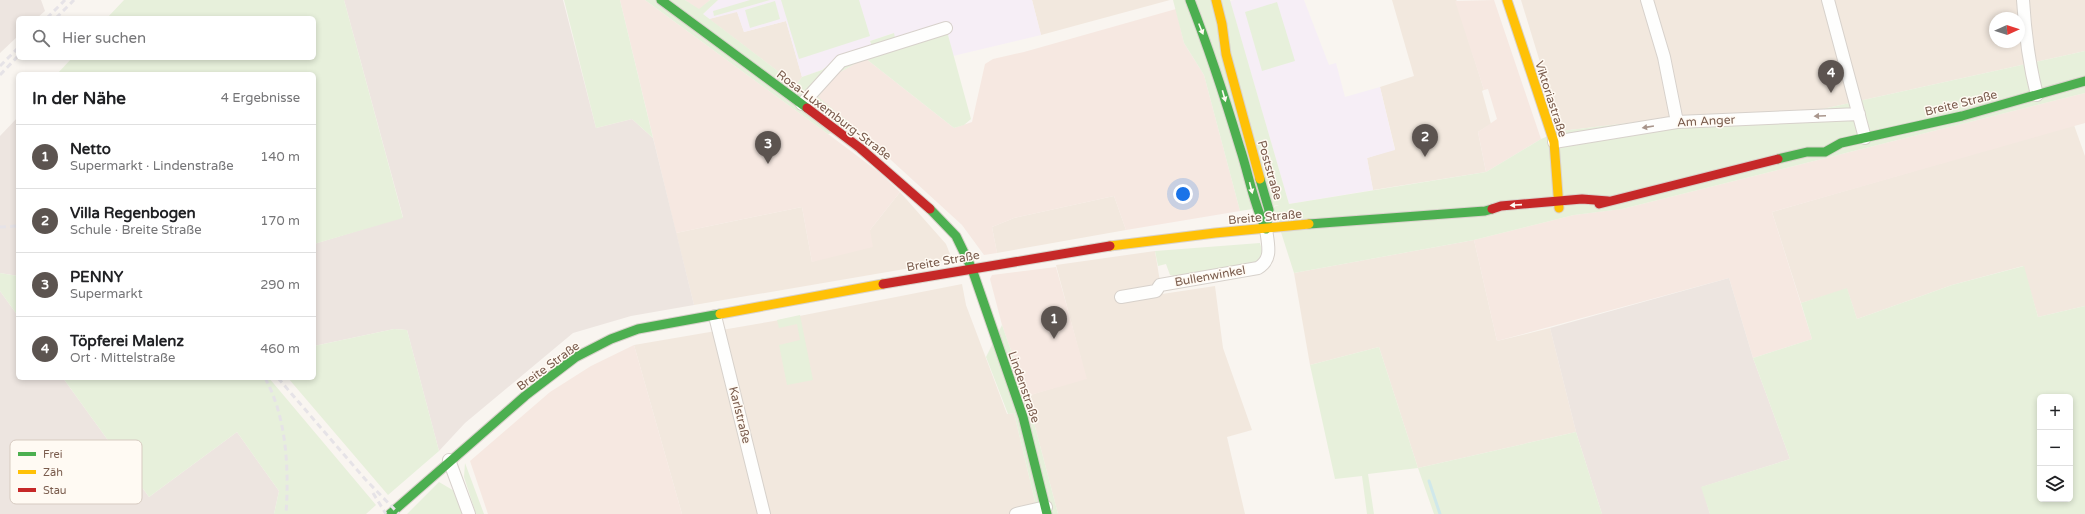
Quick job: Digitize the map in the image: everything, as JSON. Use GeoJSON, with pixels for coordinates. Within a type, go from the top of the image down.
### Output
{"type":"FeatureCollection","features":[{"type":"Feature","properties":{"kind":"main road","name":"Rosa-Luxemburg-Straße"},"geometry":{"type":"LineString","coordinates":[[661,0],[860,148],[920,198],[956,236],[972,269]]}},
{"type":"Feature","properties":{"kind":"main road","name":"Viktoriastraße"},"geometry":{"type":"LineString","coordinates":[[1507,0],[1554,142],[1559,204]]}},
{"type":"Feature","properties":{"kind":"main road"},"geometry":{"type":"LineString","coordinates":[[1191,2],[1210,4]]}},
{"type":"Feature","properties":{"kind":"main road","name":"Poststraße"},"geometry":{"type":"LineString","coordinates":[[1191,2],[1213,58],[1241,150],[1256,208],[1266,229]]}},
{"type":"Feature","properties":{"kind":"main road","name":"Poststraße"},"geometry":{"type":"LineString","coordinates":[[1210,4],[1230,69],[1269,210],[1266,229]]}},
{"type":"Feature","properties":{"kind":"main road","name":"Breite Straße"},"geometry":{"type":"LineString","coordinates":[[390,514],[449,460],[525,396],[576,357],[611,339],[638,329],[972,269],[1130,243],[1266,229],[1485,211],[1501,206],[1559,204],[1582,199],[1608,201],[1807,152],[1813,146],[1833,141],[1841,143],[1962,116],[2085,81]]}},
{"type":"Feature","properties":{"kind":"main road","name":"Lindenstraße"},"geometry":{"type":"LineString","coordinates":[[972,269],[1023,417],[1047,511]]}},
{"type":"Feature","properties":{"kind":"street"},"geometry":{"type":"LineString","coordinates":[[1647,0],[1664,57],[1677,122]]}},
{"type":"Feature","properties":{"kind":"street"},"geometry":{"type":"LineString","coordinates":[[1828,0],[1865,138]]}},
{"type":"Feature","properties":{"kind":"street"},"geometry":{"type":"LineString","coordinates":[[2023,0],[2030,68],[2037,95]]}},
{"type":"Feature","properties":{"kind":"street"},"geometry":{"type":"LineString","coordinates":[[802,104],[841,61],[946,28]]}},
{"type":"Feature","properties":{"kind":"street","name":"Am Anger"},"geometry":{"type":"LineString","coordinates":[[1554,142],[1677,122],[1859,114]]}},
{"type":"Feature","properties":{"kind":"street","name":"Bullenwinkel"},"geometry":{"type":"LineString","coordinates":[[1121,297],[1156,291],[1160,285],[1258,268],[1266,263],[1269,257],[1266,229]]}},
{"type":"Feature","properties":{"kind":"street","name":"Karlstraße"},"geometry":{"type":"LineString","coordinates":[[715,316],[764,514]]}},
{"type":"Feature","properties":{"kind":"street"},"geometry":{"type":"LineString","coordinates":[[449,460],[469,514]]}},
{"type":"Feature","properties":{"kind":"street"},"geometry":{"type":"LineString","coordinates":[[1016,514],[1047,511]]}},
{"type":"Feature","properties":{"kind":"shaded area"},"geometry":{"type":"Polygon","coordinates":[[[0,0],[41,0],[45,11],[39,16],[16,16],[16,38],[0,53],[0,0]]]}},
{"type":"Feature","properties":{"kind":"shaded area"},"geometry":{"type":"Polygon","coordinates":[[[344,0],[563,0],[596,128],[632,119],[653,138],[694,305],[631,316],[573,333],[465,423],[439,451],[407,330],[394,329],[316,346],[316,243],[403,217],[344,0]]]}},
{"type":"Feature","properties":{"kind":"shaded area"},"geometry":{"type":"Polygon","coordinates":[[[620,0],[645,0],[880,173],[900,192],[870,230],[873,247],[812,262],[802,207],[676,233],[620,0]]]}},
{"type":"Feature","properties":{"kind":"shaded area"},"geometry":{"type":"Polygon","coordinates":[[[685,0],[710,0],[699,10],[685,0]]]}},
{"type":"Feature","properties":{"kind":"shaded area"},"geometry":{"type":"Polygon","coordinates":[[[718,0],[1032,0],[1041,35],[953,56],[946,28],[895,38],[893,33],[870,41],[872,46],[837,59],[822,70],[802,77],[786,21],[744,32],[737,12],[709,19],[703,14],[718,0]]]}},
{"type":"Feature","properties":{"kind":"shaded area"},"geometry":{"type":"Polygon","coordinates":[[[1032,0],[1170,0],[1041,35],[1032,0]]]}},
{"type":"Feature","properties":{"kind":"shaded area"},"geometry":{"type":"Polygon","coordinates":[[[1304,0],[1329,65],[1336,63],[1345,97],[1380,87],[1395,150],[1367,158],[1373,190],[1289,204],[1230,1],[1304,0]]]}},
{"type":"Feature","properties":{"kind":"shaded area"},"geometry":{"type":"Polygon","coordinates":[[[1392,0],[1457,0],[1456,1],[1484,90],[1482,91],[1491,124],[1478,132],[1486,172],[1373,190],[1367,158],[1395,149],[1380,87],[1414,76],[1392,0]]]}},
{"type":"Feature","properties":{"kind":"shaded area"},"geometry":{"type":"Polygon","coordinates":[[[1494,0],[1541,139],[1486,172],[1478,132],[1497,119],[1488,89],[1484,90],[1455,1],[1494,0]]]}},
{"type":"Feature","properties":{"kind":"shaded area"},"geometry":{"type":"Polygon","coordinates":[[[1521,0],[2085,0],[2085,51],[1809,112],[1679,117],[1561,131],[1521,0]]]}},
{"type":"Feature","properties":{"kind":"shaded area"},"geometry":{"type":"Polygon","coordinates":[[[1176,9],[1184,43],[1204,75],[1240,211],[1126,230],[1114,196],[1014,218],[992,227],[997,253],[984,255],[962,225],[856,128],[817,98],[835,75],[865,58],[954,128],[972,122],[985,64],[993,59],[1024,52],[1176,9]]]}},
{"type":"Feature","properties":{"kind":"shaded area"},"geometry":{"type":"Polygon","coordinates":[[[737,11],[744,32],[786,21],[802,77],[796,85],[709,19],[737,11]]]}},
{"type":"Feature","properties":{"kind":"shaded area"},"geometry":{"type":"Polygon","coordinates":[[[2085,93],[2085,123],[1772,212],[1812,339],[1753,358],[1729,278],[1497,341],[1474,240],[1574,215],[1622,209],[2085,93]]]}},
{"type":"Feature","properties":{"kind":"shaded area"},"geometry":{"type":"Polygon","coordinates":[[[16,119],[16,276],[0,273],[0,136],[16,119]]]}},
{"type":"Feature","properties":{"kind":"shaded area"},"geometry":{"type":"Polygon","coordinates":[[[2074,125],[2085,156],[2085,306],[2038,317],[2023,266],[1952,285],[1857,319],[1847,289],[1801,303],[1772,212],[2074,125]]]}},
{"type":"Feature","properties":{"kind":"shaded area"},"geometry":{"type":"Polygon","coordinates":[[[900,192],[946,244],[950,254],[946,259],[934,264],[694,305],[676,233],[802,207],[812,262],[870,230],[900,192]]]}},
{"type":"Feature","properties":{"kind":"shaded area"},"geometry":{"type":"Polygon","coordinates":[[[1114,196],[1126,230],[997,253],[992,227],[1014,218],[1114,196]]]}},
{"type":"Feature","properties":{"kind":"shaded area"},"geometry":{"type":"Polygon","coordinates":[[[1474,240],[1497,341],[1550,328],[1576,432],[1418,468],[1379,347],[1310,365],[1294,273],[1474,240]]]}},
{"type":"Feature","properties":{"kind":"shaded area"},"geometry":{"type":"Polygon","coordinates":[[[1155,251],[1162,294],[1215,286],[1223,348],[1252,430],[1227,437],[1245,514],[1058,514],[1027,396],[1086,378],[1056,265],[1155,251]]]}},
{"type":"Feature","properties":{"kind":"shaded area"},"geometry":{"type":"Polygon","coordinates":[[[1056,267],[1087,379],[1027,396],[1002,325],[990,279],[992,275],[1056,267]]]}},
{"type":"Feature","properties":{"kind":"shaded area"},"geometry":{"type":"Polygon","coordinates":[[[1729,278],[1753,358],[1790,459],[1702,487],[1710,514],[1602,514],[1576,432],[1550,328],[1729,278]]]}},
{"type":"Feature","properties":{"kind":"shaded area"},"geometry":{"type":"Polygon","coordinates":[[[962,284],[966,305],[1007,414],[1014,413],[1038,514],[682,514],[634,345],[774,321],[962,284]]]}},
{"type":"Feature","properties":{"kind":"shaded area"},"geometry":{"type":"Polygon","coordinates":[[[0,291],[16,313],[16,380],[64,380],[108,440],[10,440],[10,504],[142,504],[142,487],[149,497],[237,432],[279,491],[274,514],[0,514],[0,291]]]}},
{"type":"Feature","properties":{"kind":"shaded area"},"geometry":{"type":"Polygon","coordinates":[[[634,345],[682,514],[488,514],[470,461],[550,392],[591,366],[634,345]]]}},
{"type":"Feature","properties":{"kind":"green space"},"geometry":{"type":"Polygon","coordinates":[[[124,0],[344,0],[403,218],[316,243],[316,72],[59,72],[70,60],[316,60],[316,16],[109,16],[124,0]]]}},
{"type":"Feature","properties":{"kind":"green space"},"geometry":{"type":"Polygon","coordinates":[[[564,0],[620,0],[653,138],[632,119],[596,128],[564,0]]]}},
{"type":"Feature","properties":{"kind":"green space"},"geometry":{"type":"Polygon","coordinates":[[[645,0],[685,0],[699,9],[710,0],[718,0],[703,14],[796,85],[802,77],[822,70],[837,59],[872,46],[870,41],[894,33],[895,38],[945,24],[971,119],[964,125],[954,128],[865,58],[835,75],[818,97],[856,128],[828,134],[645,0]]]}},
{"type":"Feature","properties":{"kind":"green space"},"geometry":{"type":"Polygon","coordinates":[[[750,0],[770,0],[714,16],[713,11],[750,0]]]}},
{"type":"Feature","properties":{"kind":"green space"},"geometry":{"type":"Polygon","coordinates":[[[781,0],[859,0],[870,36],[799,59],[781,0]]]}},
{"type":"Feature","properties":{"kind":"green space"},"geometry":{"type":"Polygon","coordinates":[[[1173,0],[1230,0],[1289,204],[1486,172],[1541,139],[1561,131],[1679,117],[1809,112],[2085,51],[2085,93],[1622,209],[1574,215],[1474,240],[1294,273],[1273,207],[1279,205],[1240,211],[1204,75],[1184,43],[1173,0]]]}},
{"type":"Feature","properties":{"kind":"green space"},"geometry":{"type":"Polygon","coordinates":[[[775,1],[780,19],[750,28],[745,10],[775,1]]]}},
{"type":"Feature","properties":{"kind":"green space"},"geometry":{"type":"Polygon","coordinates":[[[1277,2],[1295,61],[1262,71],[1245,12],[1277,2]]]}},
{"type":"Feature","properties":{"kind":"green space"},"geometry":{"type":"Polygon","coordinates":[[[1260,243],[1263,254],[1256,265],[1177,277],[1170,275],[1166,264],[1158,266],[1155,251],[1260,243]]]}},
{"type":"Feature","properties":{"kind":"green space"},"geometry":{"type":"Polygon","coordinates":[[[2024,266],[2038,317],[2085,306],[2085,514],[1710,514],[1701,487],[1790,459],[1753,358],[1812,339],[1801,303],[1847,288],[1857,319],[1952,285],[2024,266]]]}},
{"type":"Feature","properties":{"kind":"green space"},"geometry":{"type":"Polygon","coordinates":[[[0,273],[16,276],[16,313],[0,291],[0,273]]]}},
{"type":"Feature","properties":{"kind":"green space"},"geometry":{"type":"Polygon","coordinates":[[[800,315],[813,380],[787,385],[779,345],[800,340],[797,324],[779,328],[777,320],[800,315]]]}},
{"type":"Feature","properties":{"kind":"green space"},"geometry":{"type":"Polygon","coordinates":[[[1002,325],[1027,396],[1058,514],[1038,514],[1014,413],[1008,414],[986,357],[1002,325]]]}},
{"type":"Feature","properties":{"kind":"green space"},"geometry":{"type":"Polygon","coordinates":[[[394,329],[407,330],[439,451],[388,495],[290,380],[316,380],[316,346],[394,329]]]}},
{"type":"Feature","properties":{"kind":"green space"},"geometry":{"type":"Polygon","coordinates":[[[1379,347],[1418,468],[1368,474],[1374,514],[1367,514],[1362,476],[1335,479],[1310,365],[1379,347]]]}},
{"type":"Feature","properties":{"kind":"green space"},"geometry":{"type":"Polygon","coordinates":[[[64,380],[271,380],[376,505],[366,514],[274,514],[279,491],[237,432],[149,497],[142,487],[142,440],[108,440],[64,380]]]}},
{"type":"Feature","properties":{"kind":"green space"},"geometry":{"type":"Polygon","coordinates":[[[1576,432],[1602,514],[1434,514],[1418,468],[1576,432]]]}},
{"type":"Feature","properties":{"kind":"green space"},"geometry":{"type":"Polygon","coordinates":[[[465,463],[484,514],[476,514],[464,477],[465,463]]]}},
{"type":"Feature","properties":{"kind":"green space"},"geometry":{"type":"Polygon","coordinates":[[[439,482],[456,492],[465,514],[407,514],[439,482]]]}},
{"type":"Feature","properties":{"kind":"waterway"},"geometry":{"type":"LineString","coordinates":[[1429,481],[1440,514]]}},
{"type":"Feature","properties":{"kind":"railway"},"geometry":{"type":"LineString","coordinates":[[49,16],[65,0]]}},
{"type":"Feature","properties":{"kind":"railway"},"geometry":{"type":"LineString","coordinates":[[58,16],[74,0]]}},
{"type":"Feature","properties":{"kind":"railway"},"geometry":{"type":"LineString","coordinates":[[0,66],[16,50]]}},
{"type":"Feature","properties":{"kind":"railway"},"geometry":{"type":"LineString","coordinates":[[0,75],[16,58]]}},
{"type":"Feature","properties":{"kind":"railway"},"geometry":{"type":"LineString","coordinates":[[0,227],[16,226]]}},
{"type":"Feature","properties":{"kind":"railway"},"geometry":{"type":"LineString","coordinates":[[266,380],[278,410],[285,444],[287,479],[286,514]]}},
{"type":"Feature","properties":{"kind":"railway"},"geometry":{"type":"LineString","coordinates":[[280,380],[365,479],[399,514]]}},
{"type":"Feature","properties":{"kind":"railway"},"geometry":{"type":"LineString","coordinates":[[373,493],[386,514]]}},
{"type":"Feature","properties":{"kind":"traffic: fast"},"geometry":{"type":"LineString","coordinates":[[661,0],[807,108]]}},
{"type":"Feature","properties":{"kind":"traffic: fast"},"geometry":{"type":"LineString","coordinates":[[1190,0],[1229,111],[1254,199],[1266,229]]}},
{"type":"Feature","properties":{"kind":"traffic: fast"},"geometry":{"type":"LineString","coordinates":[[1778,159],[1807,152],[1825,152],[1841,143],[1962,116],[2085,81]]}},
{"type":"Feature","properties":{"kind":"traffic: fast"},"geometry":{"type":"LineString","coordinates":[[1260,179],[1269,210],[1266,229]]}},
{"type":"Feature","properties":{"kind":"traffic: fast"},"geometry":{"type":"LineString","coordinates":[[930,209],[956,236],[972,269],[1023,417],[1047,514]]}},
{"type":"Feature","properties":{"kind":"traffic: fast"},"geometry":{"type":"LineString","coordinates":[[1309,224],[1485,211],[1492,209]]}},
{"type":"Feature","properties":{"kind":"traffic: fast"},"geometry":{"type":"LineString","coordinates":[[390,514],[525,396],[576,357],[611,339],[638,329],[720,314]]}},
{"type":"Feature","properties":{"kind":"traffic: slow"},"geometry":{"type":"LineString","coordinates":[[1216,0],[1222,24],[1226,54],[1260,179]]}},
{"type":"Feature","properties":{"kind":"traffic: slow"},"geometry":{"type":"LineString","coordinates":[[1507,0],[1554,142],[1559,208]]}},
{"type":"Feature","properties":{"kind":"traffic: slow"},"geometry":{"type":"LineString","coordinates":[[1110,246],[1215,233],[1309,224]]}},
{"type":"Feature","properties":{"kind":"traffic: slow"},"geometry":{"type":"LineString","coordinates":[[720,314],[883,284]]}},
{"type":"Feature","properties":{"kind":"traffic: jam"},"geometry":{"type":"LineString","coordinates":[[807,108],[860,148],[930,209]]}},
{"type":"Feature","properties":{"kind":"traffic: jam"},"geometry":{"type":"LineString","coordinates":[[1599,204],[1778,159]]}},
{"type":"Feature","properties":{"kind":"traffic: jam"},"geometry":{"type":"LineString","coordinates":[[1492,209],[1501,206],[1582,199],[1608,201]]}},
{"type":"Feature","properties":{"kind":"traffic: jam"},"geometry":{"type":"LineString","coordinates":[[883,284],[1110,246]]}},
{"type":"Feature","properties":{"kind":"place","name":"Töpferei Malenz"},"geometry":{"type":"Point","coordinates":[1831,93]}},
{"type":"Feature","properties":{"kind":"place","name":"Villa Regenbogen"},"geometry":{"type":"Point","coordinates":[1425,157]}},
{"type":"Feature","properties":{"kind":"place","name":"PENNY"},"geometry":{"type":"Point","coordinates":[768,164]}},
{"type":"Feature","properties":{"kind":"place","name":"Netto"},"geometry":{"type":"Point","coordinates":[1054,339]}}]}
